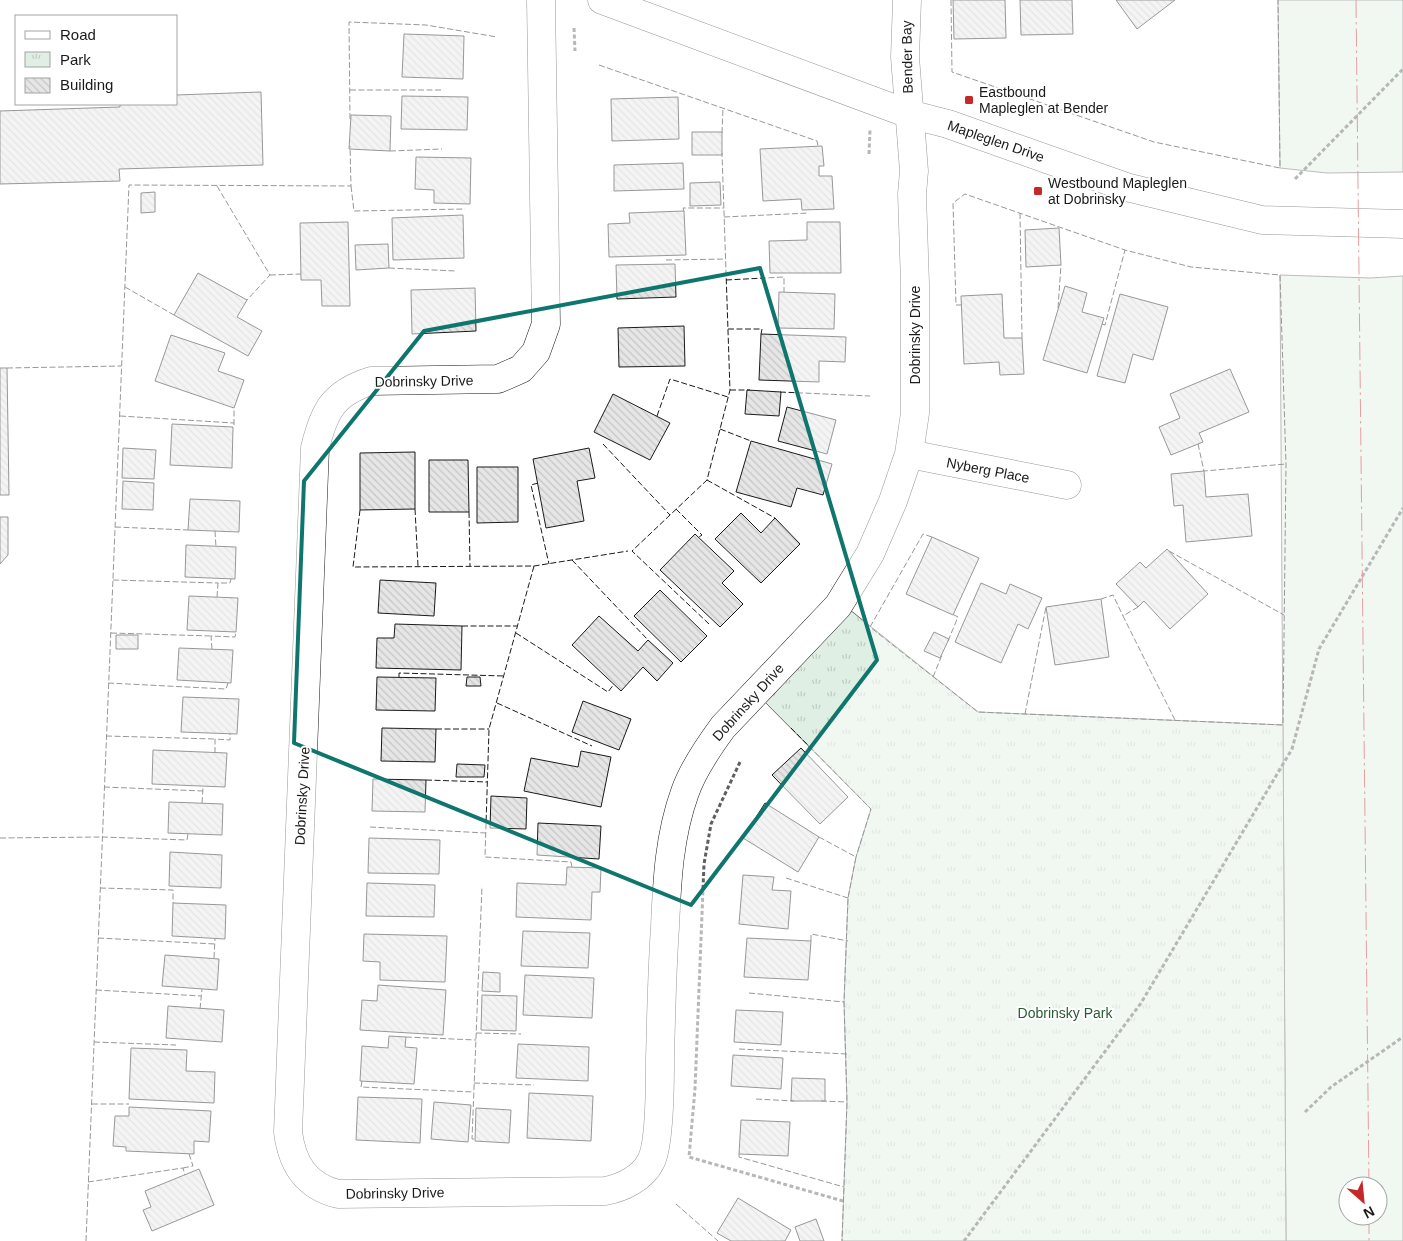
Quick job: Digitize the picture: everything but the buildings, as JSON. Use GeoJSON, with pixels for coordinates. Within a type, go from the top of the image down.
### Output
{"type":"FeatureCollection","features":[{"type":"Feature","properties":{"kind":"street","name":"Dobrinsky Drive"},"geometry":{"type":"LineString","coordinates":[[541,0],[546,318],[536,352],[521,369],[498,379],[371,381],[353,387],[338,397],[322,422],[316,448],[288,1132],[290,1150],[298,1165],[321,1190],[338,1194],[605,1191],[618,1188],[643,1173],[652,1162],[656,1146],[670,848],[685,791],[712,741],[840,602],[870,554],[909,454],[915,404],[912,194],[914,171],[909,114]]}},
{"type":"Feature","properties":{"kind":"street","name":"Mapleglen Drive"},"geometry":{"type":"LineString","coordinates":[[602,0],[909,114],[948,124],[1126,187],[1262,220],[1403,224]]}},
{"type":"Feature","properties":{"kind":"street","name":"Bender Bay"},"geometry":{"type":"LineString","coordinates":[[906,0],[905,57],[909,114]]}},
{"type":"Feature","properties":{"kind":"street","name":"Nyberg Place"},"geometry":{"type":"LineString","coordinates":[[909,454],[1067,485]]}},
{"type":"Feature","properties":{"kind":"path"},"geometry":{"type":"LineString","coordinates":[[1295,179],[1403,69]]}},
{"type":"Feature","properties":{"kind":"path"},"geometry":{"type":"LineString","coordinates":[[964,1241],[1141,1004],[1292,749],[1319,649],[1403,508]]}},
{"type":"Feature","properties":{"kind":"path"},"geometry":{"type":"LineString","coordinates":[[740,762],[711,824],[704,864],[695,1089],[689,1157],[843,1201]]}},
{"type":"Feature","properties":{"kind":"path"},"geometry":{"type":"LineString","coordinates":[[1305,1112],[1331,1087],[1403,1037]]}},
{"type":"Feature","properties":{"kind":"highlighted area"},"geometry":{"type":"Polygon","coordinates":[[[760,268],[877,660],[691,905],[294,743],[304,481],[424,331],[760,268]]]}},
{"type":"Feature","properties":{"kind":"green space"},"geometry":{"type":"Polygon","coordinates":[[[1278,0],[1403,0],[1403,172],[1327,173],[1280,168],[1278,0]]]}},
{"type":"Feature","properties":{"kind":"green space"},"geometry":{"type":"Polygon","coordinates":[[[1280,275],[1370,278],[1403,276],[1403,1241],[1286,1241],[1280,275]]]}},
{"type":"Feature","properties":{"kind":"green space","name":"Dobrinsky Park"},"geometry":{"type":"Polygon","coordinates":[[[840,602],[978,712],[1283,725],[1286,1241],[842,1241],[847,1102],[844,1002],[848,898],[856,857],[871,809],[755,692],[840,602]]]}},
{"type":"Feature","properties":{"kind":"fence"},"geometry":{"type":"LineString","coordinates":[[951,0],[952,72],[1154,142],[1280,168],[1278,0]]}},
{"type":"Feature","properties":{"kind":"fence"},"geometry":{"type":"LineString","coordinates":[[350,119],[349,22],[426,25],[497,37]]}},
{"type":"Feature","properties":{"kind":"fence"},"geometry":{"type":"LineString","coordinates":[[599,65],[817,141],[818,146]]}},
{"type":"Feature","properties":{"kind":"fence"},"geometry":{"type":"LineString","coordinates":[[350,90],[442,90]]}},
{"type":"Feature","properties":{"kind":"fence"},"geometry":{"type":"LineString","coordinates":[[722,133],[723,108]]}},
{"type":"Feature","properties":{"kind":"fence"},"geometry":{"type":"LineString","coordinates":[[86,1241],[129,185],[351,186],[350,146]]}},
{"type":"Feature","properties":{"kind":"fence"},"geometry":{"type":"LineString","coordinates":[[390,151],[442,149]]}},
{"type":"Feature","properties":{"kind":"fence"},"geometry":{"type":"LineString","coordinates":[[709,624],[632,551],[707,480],[730,390],[722,153]]}},
{"type":"Feature","properties":{"kind":"fence"},"geometry":{"type":"LineString","coordinates":[[217,186],[270,275],[247,300]]}},
{"type":"Feature","properties":{"kind":"fence"},"geometry":{"type":"LineString","coordinates":[[351,186],[354,211],[465,209]]}},
{"type":"Feature","properties":{"kind":"fence"},"geometry":{"type":"LineString","coordinates":[[932,537],[923,534],[870,627],[978,712],[1283,725],[1286,464],[1280,275],[1191,267],[1125,250],[965,194],[953,203],[956,305],[962,305]]}},
{"type":"Feature","properties":{"kind":"fence"},"geometry":{"type":"LineString","coordinates":[[684,211],[683,208],[724,208]]}},
{"type":"Feature","properties":{"kind":"fence"},"geometry":{"type":"LineString","coordinates":[[724,217],[809,213]]}},
{"type":"Feature","properties":{"kind":"fence"},"geometry":{"type":"LineString","coordinates":[[1020,213],[1022,338]]}},
{"type":"Feature","properties":{"kind":"fence"},"geometry":{"type":"LineString","coordinates":[[1102,324],[1105,325],[1125,250]]}},
{"type":"Feature","properties":{"kind":"fence"},"geometry":{"type":"LineString","coordinates":[[666,260],[726,259]]}},
{"type":"Feature","properties":{"kind":"fence"},"geometry":{"type":"LineString","coordinates":[[1058,308],[1061,265]]}},
{"type":"Feature","properties":{"kind":"fence"},"geometry":{"type":"LineString","coordinates":[[389,268],[456,271]]}},
{"type":"Feature","properties":{"kind":"fence"},"geometry":{"type":"LineString","coordinates":[[270,275],[301,274]]}},
{"type":"Feature","properties":{"kind":"fence"},"geometry":{"type":"LineString","coordinates":[[726,280],[784,277],[784,292]]}},
{"type":"Feature","properties":{"kind":"fence"},"geometry":{"type":"LineString","coordinates":[[125,287],[174,315]]}},
{"type":"Feature","properties":{"kind":"fence"},"geometry":{"type":"LineString","coordinates":[[728,329],[762,329],[761,334]]}},
{"type":"Feature","properties":{"kind":"fence"},"geometry":{"type":"LineString","coordinates":[[7,368],[121,366]]}},
{"type":"Feature","properties":{"kind":"fence"},"geometry":{"type":"LineString","coordinates":[[657,416],[670,379],[728,397]]}},
{"type":"Feature","properties":{"kind":"fence"},"geometry":{"type":"LineString","coordinates":[[730,390],[750,390]]}},
{"type":"Feature","properties":{"kind":"fence"},"geometry":{"type":"LineString","coordinates":[[780,392],[870,396]]}},
{"type":"Feature","properties":{"kind":"fence"},"geometry":{"type":"LineString","coordinates":[[234,408],[234,425]]}},
{"type":"Feature","properties":{"kind":"fence"},"geometry":{"type":"LineString","coordinates":[[120,416],[234,423]]}},
{"type":"Feature","properties":{"kind":"fence"},"geometry":{"type":"LineString","coordinates":[[720,429],[751,441]]}},
{"type":"Feature","properties":{"kind":"fence"},"geometry":{"type":"LineString","coordinates":[[603,444],[670,515]]}},
{"type":"Feature","properties":{"kind":"fence"},"geometry":{"type":"LineString","coordinates":[[1198,444],[1204,471],[1286,464]]}},
{"type":"Feature","properties":{"kind":"fence"},"geometry":{"type":"LineString","coordinates":[[707,480],[775,518]]}},
{"type":"Feature","properties":{"kind":"fence"},"geometry":{"type":"LineString","coordinates":[[538,483],[531,485],[549,564]]}},
{"type":"Feature","properties":{"kind":"fence"},"geometry":{"type":"LineString","coordinates":[[415,509],[418,566]]}},
{"type":"Feature","properties":{"kind":"fence"},"geometry":{"type":"LineString","coordinates":[[676,509],[702,535],[699,537]]}},
{"type":"Feature","properties":{"kind":"fence"},"geometry":{"type":"LineString","coordinates":[[360,510],[353,567],[534,566],[628,551]]}},
{"type":"Feature","properties":{"kind":"fence"},"geometry":{"type":"LineString","coordinates":[[469,512],[470,566]]}},
{"type":"Feature","properties":{"kind":"fence"},"geometry":{"type":"LineString","coordinates":[[115,527],[188,530]]}},
{"type":"Feature","properties":{"kind":"fence"},"geometry":{"type":"LineString","coordinates":[[215,531],[216,547]]}},
{"type":"Feature","properties":{"kind":"fence"},"geometry":{"type":"LineString","coordinates":[[1169,551],[1284,615]]}},
{"type":"Feature","properties":{"kind":"fence"},"geometry":{"type":"LineString","coordinates":[[572,560],[648,640]]}},
{"type":"Feature","properties":{"kind":"fence"},"geometry":{"type":"LineString","coordinates":[[534,566],[489,729],[485,857],[571,862],[572,867]]}},
{"type":"Feature","properties":{"kind":"fence"},"geometry":{"type":"LineString","coordinates":[[217,597],[218,583],[230,583],[231,579]]}},
{"type":"Feature","properties":{"kind":"fence"},"geometry":{"type":"LineString","coordinates":[[113,580],[218,583]]}},
{"type":"Feature","properties":{"kind":"fence"},"geometry":{"type":"LineString","coordinates":[[1101,599],[1113,595],[1123,616]]}},
{"type":"Feature","properties":{"kind":"fence"},"geometry":{"type":"LineString","coordinates":[[1025,714],[1046,607]]}},
{"type":"Feature","properties":{"kind":"fence"},"geometry":{"type":"LineString","coordinates":[[1138,607],[1123,616],[1175,720]]}},
{"type":"Feature","properties":{"kind":"fence"},"geometry":{"type":"LineString","coordinates":[[948,641],[958,617],[952,614]]}},
{"type":"Feature","properties":{"kind":"fence"},"geometry":{"type":"LineString","coordinates":[[462,626],[517,626]]}},
{"type":"Feature","properties":{"kind":"fence"},"geometry":{"type":"LineString","coordinates":[[212,649],[211,636],[235,637],[236,632]]}},
{"type":"Feature","properties":{"kind":"fence"},"geometry":{"type":"LineString","coordinates":[[111,633],[211,636]]}},
{"type":"Feature","properties":{"kind":"fence"},"geometry":{"type":"LineString","coordinates":[[516,633],[608,692],[614,684]]}},
{"type":"Feature","properties":{"kind":"fence"},"geometry":{"type":"LineString","coordinates":[[933,677],[942,655]]}},
{"type":"Feature","properties":{"kind":"fence"},"geometry":{"type":"LineString","coordinates":[[399,677],[399,673],[504,676]]}},
{"type":"Feature","properties":{"kind":"fence"},"geometry":{"type":"LineString","coordinates":[[108,683],[226,689],[228,683]]}},
{"type":"Feature","properties":{"kind":"fence"},"geometry":{"type":"LineString","coordinates":[[497,703],[592,746]]}},
{"type":"Feature","properties":{"kind":"fence"},"geometry":{"type":"LineString","coordinates":[[791,728],[871,809],[856,857]]}},
{"type":"Feature","properties":{"kind":"fence"},"geometry":{"type":"LineString","coordinates":[[436,729],[489,729]]}},
{"type":"Feature","properties":{"kind":"fence"},"geometry":{"type":"LineString","coordinates":[[215,753],[215,739],[230,740],[230,734]]}},
{"type":"Feature","properties":{"kind":"fence"},"geometry":{"type":"LineString","coordinates":[[106,736],[215,739]]}},
{"type":"Feature","properties":{"kind":"fence"},"geometry":{"type":"LineString","coordinates":[[426,780],[487,782]]}},
{"type":"Feature","properties":{"kind":"fence"},"geometry":{"type":"LineString","coordinates":[[104,787],[203,791]]}},
{"type":"Feature","properties":{"kind":"fence"},"geometry":{"type":"LineString","coordinates":[[202,803],[203,788]]}},
{"type":"Feature","properties":{"kind":"fence"},"geometry":{"type":"LineString","coordinates":[[370,827],[486,833]]}},
{"type":"Feature","properties":{"kind":"fence"},"geometry":{"type":"LineString","coordinates":[[0,838],[102,837],[187,840],[188,834]]}},
{"type":"Feature","properties":{"kind":"fence"},"geometry":{"type":"LineString","coordinates":[[819,837],[856,857],[848,898],[844,1002],[847,1102],[842,1241]]}},
{"type":"Feature","properties":{"kind":"fence"},"geometry":{"type":"LineString","coordinates":[[786,878],[848,898]]}},
{"type":"Feature","properties":{"kind":"fence"},"geometry":{"type":"LineString","coordinates":[[474,1139],[472,1139],[482,886]]}},
{"type":"Feature","properties":{"kind":"fence"},"geometry":{"type":"LineString","coordinates":[[100,888],[173,890],[173,903]]}},
{"type":"Feature","properties":{"kind":"fence"},"geometry":{"type":"LineString","coordinates":[[811,941],[811,934],[848,941]]}},
{"type":"Feature","properties":{"kind":"fence"},"geometry":{"type":"LineString","coordinates":[[98,938],[215,944]]}},
{"type":"Feature","properties":{"kind":"fence"},"geometry":{"type":"LineString","coordinates":[[214,958],[215,939]]}},
{"type":"Feature","properties":{"kind":"fence"},"geometry":{"type":"LineString","coordinates":[[200,1009],[202,989]]}},
{"type":"Feature","properties":{"kind":"fence"},"geometry":{"type":"LineString","coordinates":[[96,990],[201,996]]}},
{"type":"Feature","properties":{"kind":"fence"},"geometry":{"type":"LineString","coordinates":[[749,993],[844,1002]]}},
{"type":"Feature","properties":{"kind":"fence"},"geometry":{"type":"LineString","coordinates":[[476,1033],[521,1034]]}},
{"type":"Feature","properties":{"kind":"fence"},"geometry":{"type":"LineString","coordinates":[[406,1037],[476,1040]]}},
{"type":"Feature","properties":{"kind":"fence"},"geometry":{"type":"LineString","coordinates":[[94,1042],[176,1045]]}},
{"type":"Feature","properties":{"kind":"fence"},"geometry":{"type":"LineString","coordinates":[[739,1049],[847,1054]]}},
{"type":"Feature","properties":{"kind":"fence"},"geometry":{"type":"LineString","coordinates":[[362,1081],[361,1087],[474,1092]]}},
{"type":"Feature","properties":{"kind":"fence"},"geometry":{"type":"LineString","coordinates":[[474,1083],[534,1085]]}},
{"type":"Feature","properties":{"kind":"fence"},"geometry":{"type":"LineString","coordinates":[[756,1099],[794,1101]]}},
{"type":"Feature","properties":{"kind":"fence"},"geometry":{"type":"LineString","coordinates":[[821,1101],[847,1102]]}},
{"type":"Feature","properties":{"kind":"fence"},"geometry":{"type":"LineString","coordinates":[[92,1104],[129,1104]]}},
{"type":"Feature","properties":{"kind":"fence"},"geometry":{"type":"LineString","coordinates":[[183,1168],[193,1166],[189,1154]]}},
{"type":"Feature","properties":{"kind":"fence"},"geometry":{"type":"LineString","coordinates":[[739,1154],[739,1157],[844,1187]]}},
{"type":"Feature","properties":{"kind":"fence"},"geometry":{"type":"LineString","coordinates":[[88,1182],[183,1168],[185,1175]]}},
{"type":"Feature","properties":{"kind":"fence"},"geometry":{"type":"LineString","coordinates":[[676,1204],[718,1241]]}},
{"type":"Feature","properties":{"kind":"power"},"geometry":{"type":"LineString","coordinates":[[1356,0],[1369,1176]]}},
{"type":"Feature","properties":{"kind":"power"},"geometry":{"type":"LineString","coordinates":[[1369,1226],[1369,1241]]}},
{"type":"Feature","properties":{"kind":"place","name":"Eastbound Mapleglen at Bender"},"geometry":{"type":"Point","coordinates":[969,100]}},
{"type":"Feature","properties":{"kind":"place","name":"Westbound Mapleglen at Dobrinsky"},"geometry":{"type":"Point","coordinates":[1038,191]}}]}
